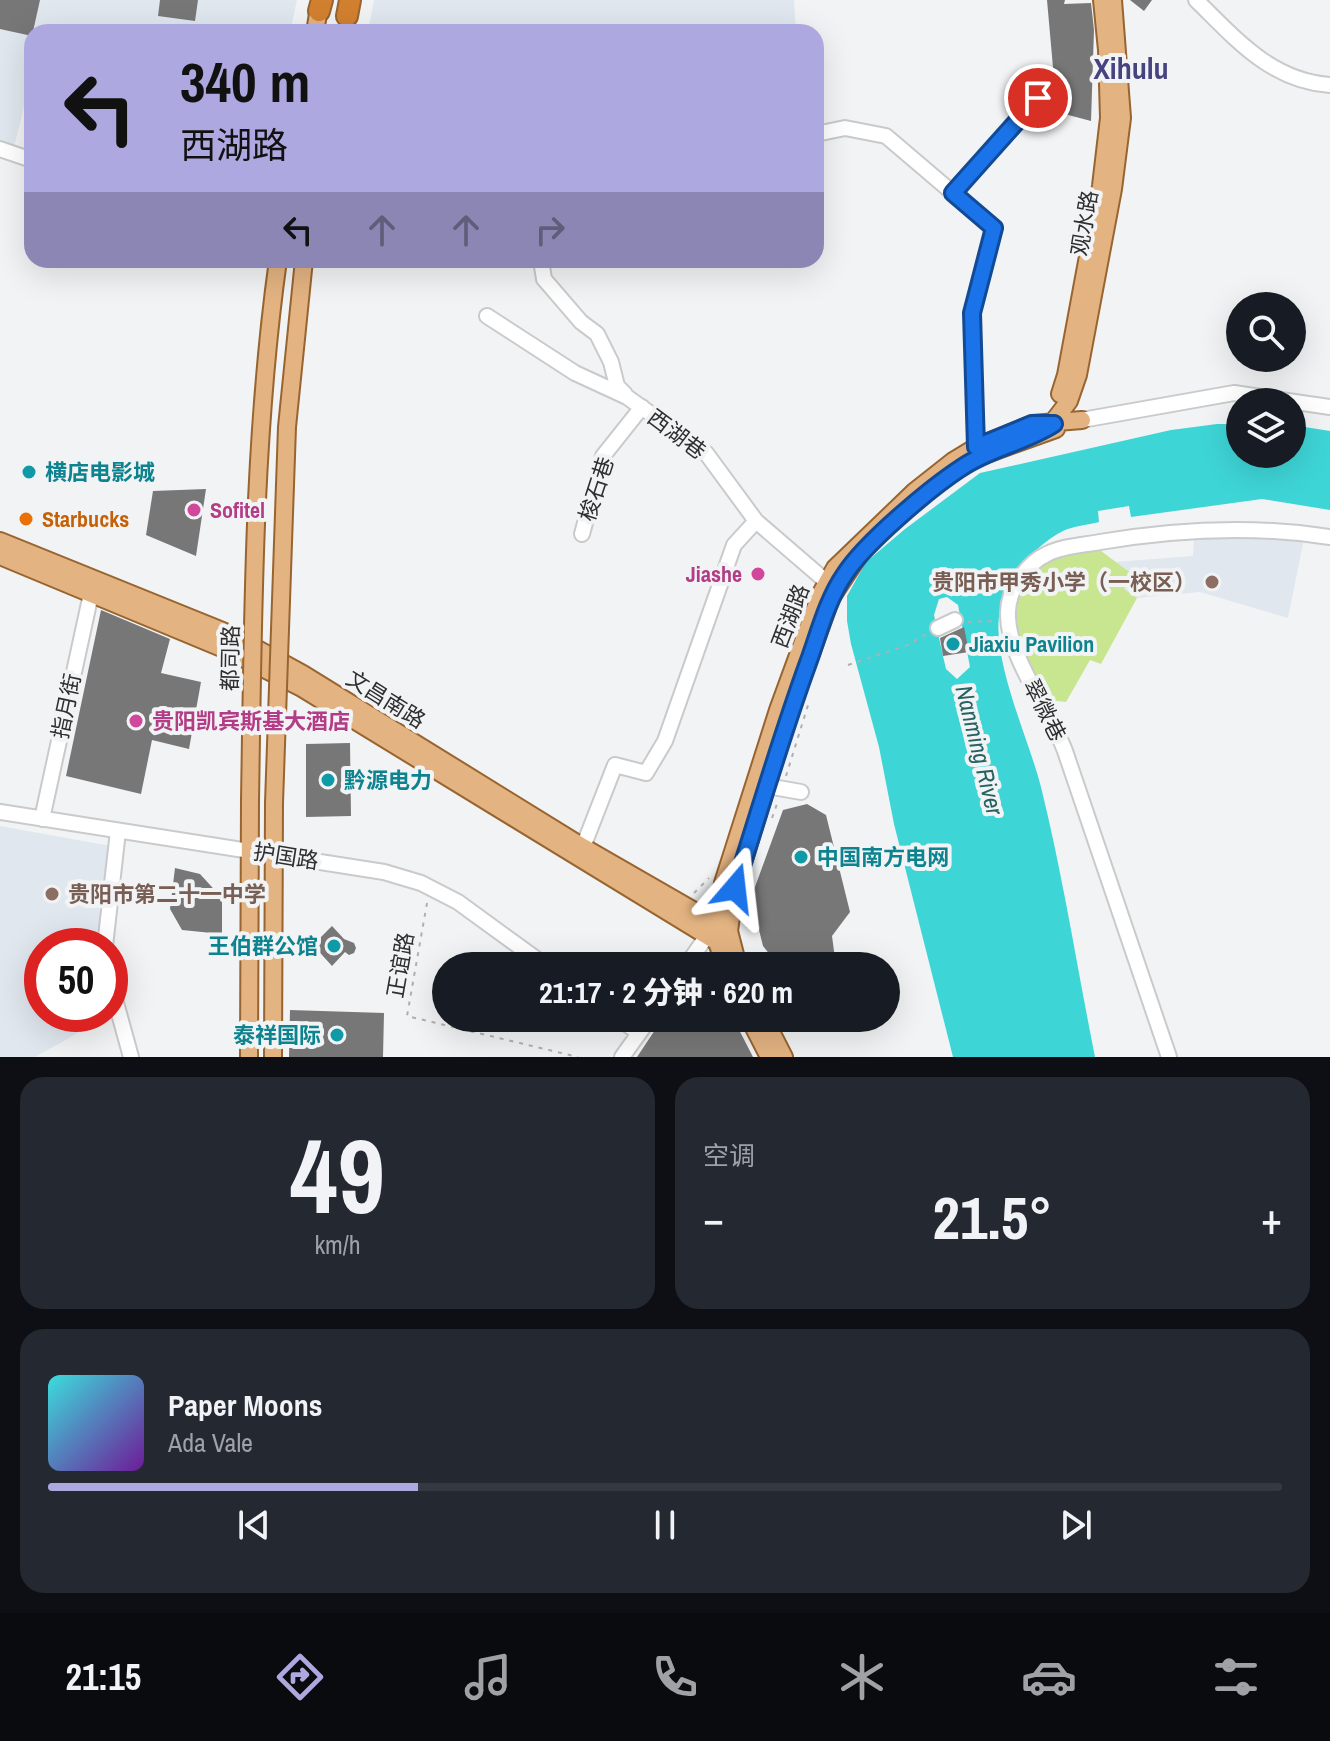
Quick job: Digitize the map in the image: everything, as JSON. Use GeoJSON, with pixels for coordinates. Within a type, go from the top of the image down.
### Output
{"type":"FeatureCollection","features":[{"type":"Feature","properties":{"kind":"main road","name":"观水路"},"geometry":{"type":"LineString","coordinates":[[1033,430],[1060,396],[1066,375],[1101,186],[1109,118],[1102,0]]}},
{"type":"Feature","properties":{"kind":"main road","name":"观水路"},"geometry":{"type":"LineString","coordinates":[[1054,424],[1069,401],[1078,375],[1113,189],[1122,118],[1113,0]]}},
{"type":"Feature","properties":{"kind":"main road"},"geometry":{"type":"LineString","coordinates":[[317,24],[321,4]]}},
{"type":"Feature","properties":{"kind":"main road","name":"都司路"},"geometry":{"type":"LineString","coordinates":[[249,1057],[254,566],[260,418],[277,268]]}},
{"type":"Feature","properties":{"kind":"main road"},"geometry":{"type":"LineString","coordinates":[[273,1056],[274,803],[287,427],[303,268]]}},
{"type":"Feature","properties":{"kind":"main road","name":"西湖路"},"geometry":{"type":"LineString","coordinates":[[717,933],[775,787],[789,714],[835,568],[915,491],[976,447],[1033,430],[1082,420]]}},
{"type":"Feature","properties":{"kind":"main road","name":"西湖路"},"geometry":{"type":"LineString","coordinates":[[1054,424],[1082,420]]}},
{"type":"Feature","properties":{"kind":"main road"},"geometry":{"type":"LineString","coordinates":[[1033,430],[1054,424]]}},
{"type":"Feature","properties":{"kind":"main road","name":"西湖路"},"geometry":{"type":"LineString","coordinates":[[722,952],[717,933],[723,883],[778,710],[820,595],[860,554],[960,469],[1033,430]]}},
{"type":"Feature","properties":{"kind":"main road","name":"文昌南路"},"geometry":{"type":"LineString","coordinates":[[0,541],[230,634],[303,674],[717,933]]}},
{"type":"Feature","properties":{"kind":"main road","name":"文昌南路"},"geometry":{"type":"LineString","coordinates":[[0,556],[229,651],[300,687],[717,933]]}},
{"type":"Feature","properties":{"kind":"main road","name":"西湖路"},"geometry":{"type":"LineString","coordinates":[[717,933],[729,952]]}},
{"type":"Feature","properties":{"kind":"main road"},"geometry":{"type":"LineString","coordinates":[[756,1032],[769,1057]]}},
{"type":"Feature","properties":{"kind":"main road"},"geometry":{"type":"LineString","coordinates":[[771,1032],[784,1057]]}},
{"type":"Feature","properties":{"kind":"street"},"geometry":{"type":"LineString","coordinates":[[1196,0],[1257,57],[1285,76],[1330,85]]}},
{"type":"Feature","properties":{"kind":"street"},"geometry":{"type":"LineString","coordinates":[[953,193],[1038,98],[1056,100]]}},
{"type":"Feature","properties":{"kind":"street"},"geometry":{"type":"LineString","coordinates":[[824,132],[845,128],[886,136],[994,228],[972,313],[976,447]]}},
{"type":"Feature","properties":{"kind":"street"},"geometry":{"type":"LineString","coordinates":[[0,149],[24,157]]}},
{"type":"Feature","properties":{"kind":"street"},"geometry":{"type":"LineString","coordinates":[[542,268],[544,279],[581,322],[597,334],[611,362],[617,386],[627,397]]}},
{"type":"Feature","properties":{"kind":"street","name":"西湖巷"},"geometry":{"type":"LineString","coordinates":[[487,316],[575,373],[627,397],[706,453],[756,521],[832,585]]}},
{"type":"Feature","properties":{"kind":"street","name":"西湖路"},"geometry":{"type":"LineString","coordinates":[[1082,420],[1234,393],[1330,407]]}},
{"type":"Feature","properties":{"kind":"street","name":"梭石巷"},"geometry":{"type":"LineString","coordinates":[[582,534],[603,456],[642,407]]}},
{"type":"Feature","properties":{"kind":"street"},"geometry":{"type":"LineString","coordinates":[[583,847],[615,765],[646,773],[665,741],[734,545],[756,521]]}},
{"type":"Feature","properties":{"kind":"street"},"geometry":{"type":"LineString","coordinates":[[1005,621],[1024,571],[1047,553],[1186,530],[1289,531],[1330,537]]}},
{"type":"Feature","properties":{"kind":"street","name":"指月街"},"geometry":{"type":"LineString","coordinates":[[42,819],[91,594]]}},
{"type":"Feature","properties":{"kind":"street"},"geometry":{"type":"LineString","coordinates":[[938,628],[955,620]]}},
{"type":"Feature","properties":{"kind":"street","name":"翠微巷"},"geometry":{"type":"LineString","coordinates":[[1005,621],[1025,673],[1056,727],[1169,1057]]}},
{"type":"Feature","properties":{"kind":"street"},"geometry":{"type":"LineString","coordinates":[[775,787],[801,792]]}},
{"type":"Feature","properties":{"kind":"street","name":"护国路"},"geometry":{"type":"LineString","coordinates":[[0,812],[384,872],[430,888],[458,902],[527,952]]}},
{"type":"Feature","properties":{"kind":"street"},"geometry":{"type":"LineString","coordinates":[[107,928],[118,831]]}},
{"type":"Feature","properties":{"kind":"street"},"geometry":{"type":"LineString","coordinates":[[699,952],[717,933]]}},
{"type":"Feature","properties":{"kind":"street"},"geometry":{"type":"LineString","coordinates":[[124,1032],[131,1057]]}},
{"type":"Feature","properties":{"kind":"street"},"geometry":{"type":"LineString","coordinates":[[622,1057],[639,1033]]}},
{"type":"Feature","properties":{"kind":"path"},"geometry":{"type":"LineString","coordinates":[[955,620],[1005,621]]}},
{"type":"Feature","properties":{"kind":"path"},"geometry":{"type":"LineString","coordinates":[[848,665],[908,645],[938,628]]}},
{"type":"Feature","properties":{"kind":"path"},"geometry":{"type":"LineString","coordinates":[[775,787],[811,697]]}},
{"type":"Feature","properties":{"kind":"path"},"geometry":{"type":"LineString","coordinates":[[696,891],[716,870]]}},
{"type":"Feature","properties":{"kind":"path","name":"正谊路"},"geometry":{"type":"LineString","coordinates":[[430,888],[407,1016],[578,1057]]}},
{"type":"Feature","properties":{"kind":"shaded area"},"geometry":{"type":"Polygon","coordinates":[[[0,0],[297,0],[292,24],[24,24],[24,106],[14,147],[0,144],[0,0]]]}},
{"type":"Feature","properties":{"kind":"shaded area"},"geometry":{"type":"Polygon","coordinates":[[[374,0],[794,0],[796,24],[370,24],[374,0]]]}},
{"type":"Feature","properties":{"kind":"shaded area","name":"贵阳市甲秀小学（一校区）"},"geometry":{"type":"Polygon","coordinates":[[[1194,536],[1304,539],[1288,618],[1200,592],[1137,598],[1124,589],[1132,574],[1115,562],[1193,556],[1194,536]]]}},
{"type":"Feature","properties":{"kind":"shaded area","name":"贵阳市第二十一中学"},"geometry":{"type":"Polygon","coordinates":[[[0,826],[111,846],[100,928],[24,928],[24,1032],[80,1032],[35,1057],[0,1057],[0,826]]]}},
{"type":"Feature","properties":{"kind":"green space"},"geometry":{"type":"Polygon","coordinates":[[[1097,548],[1132,574],[1124,589],[1137,598],[1101,664],[1090,660],[1066,702],[1047,700],[1029,675],[1010,609],[1030,570],[1068,554],[1097,548]]]}},
{"type":"Feature","properties":{"kind":"water","name":"Nanming River"},"geometry":{"type":"Polygon","coordinates":[[[1217,424],[1226,424],[1226,468],[1306,468],[1306,427],[1330,431],[1330,510],[1262,499],[1131,517],[1129,506],[1098,511],[1099,522],[1067,529],[1032,554],[1015,575],[1003,598],[998,629],[1000,651],[1049,820],[1095,1057],[953,1057],[894,824],[879,747],[851,644],[847,596],[866,562],[980,473],[1171,430],[1217,424]],[[947,597],[939,599],[934,615],[946,669],[957,679],[970,667],[958,605],[947,597]]]}},
{"type":"Feature","properties":{"kind":"building"},"geometry":{"type":"Polygon","coordinates":[[[0,0],[40,0],[35,24],[24,24],[24,34],[0,29],[0,0]]]}},
{"type":"Feature","properties":{"kind":"building"},"geometry":{"type":"Polygon","coordinates":[[[160,0],[198,0],[195,21],[158,16],[160,0]]]}},
{"type":"Feature","properties":{"kind":"building"},"geometry":{"type":"Polygon","coordinates":[[[1047,0],[1065,0],[1064,4],[1091,3],[1094,30],[1091,121],[1057,112],[1066,100],[1062,92],[1055,90],[1047,0]]]}},
{"type":"Feature","properties":{"kind":"building"},"geometry":{"type":"Polygon","coordinates":[[[1130,0],[1152,0],[1144,11],[1130,0]]]}},
{"type":"Feature","properties":{"kind":"building"},"geometry":{"type":"Polygon","coordinates":[[[206,489],[196,556],[146,535],[153,491],[206,489]]]}},
{"type":"Feature","properties":{"kind":"building","name":"贵阳凯宾斯基大酒店"},"geometry":{"type":"Polygon","coordinates":[[[101,610],[170,639],[161,673],[201,682],[189,749],[152,740],[141,794],[66,776],[101,610]]]}},
{"type":"Feature","properties":{"kind":"building"},"geometry":{"type":"Polygon","coordinates":[[[964,627],[969,652],[943,656],[940,638],[964,627]]]}},
{"type":"Feature","properties":{"kind":"building","name":"黔源电力"},"geometry":{"type":"Polygon","coordinates":[[[350,743],[351,816],[306,817],[306,744],[350,743]]]}},
{"type":"Feature","properties":{"kind":"building","name":"中国南方电网"},"geometry":{"type":"Polygon","coordinates":[[[807,804],[826,815],[850,912],[832,936],[834,952],[768,952],[763,946],[751,898],[783,810],[807,804]]]}},
{"type":"Feature","properties":{"kind":"building"},"geometry":{"type":"Polygon","coordinates":[[[175,868],[200,874],[222,898],[222,934],[182,930],[170,909],[175,868]]]}},
{"type":"Feature","properties":{"kind":"building","name":"王伯群公馆"},"geometry":{"type":"Polygon","coordinates":[[[332,926],[356,948],[349,955],[345,952],[332,966],[313,945],[332,926]]]}},
{"type":"Feature","properties":{"kind":"building","name":"泰祥国际"},"geometry":{"type":"Polygon","coordinates":[[[290,1010],[384,1013],[383,1057],[289,1057],[290,1010]]]}},
{"type":"Feature","properties":{"kind":"building"},"geometry":{"type":"Polygon","coordinates":[[[654,1032],[740,1032],[753,1057],[637,1057],[654,1032]]]}},
{"type":"Feature","properties":{"kind":"place","name":"横店电影城"},"geometry":{"type":"Point","coordinates":[29,472]}},
{"type":"Feature","properties":{"kind":"place","name":"Sofitel"},"geometry":{"type":"Point","coordinates":[194,510]}},
{"type":"Feature","properties":{"kind":"place","name":"Starbucks"},"geometry":{"type":"Point","coordinates":[26,519]}},
{"type":"Feature","properties":{"kind":"place","name":"Jiashe"},"geometry":{"type":"Point","coordinates":[758,574]}},
{"type":"Feature","properties":{"kind":"place","name":"贵阳市甲秀小学（一校区）"},"geometry":{"type":"Point","coordinates":[1212,582]}},
{"type":"Feature","properties":{"kind":"place","name":"Jiaxiu Pavilion"},"geometry":{"type":"Point","coordinates":[953,644]}},
{"type":"Feature","properties":{"kind":"place","name":"贵阳凯宾斯基大酒店"},"geometry":{"type":"Point","coordinates":[136,721]}},
{"type":"Feature","properties":{"kind":"place","name":"黔源电力"},"geometry":{"type":"Point","coordinates":[328,780]}},
{"type":"Feature","properties":{"kind":"place","name":"中国南方电网"},"geometry":{"type":"Point","coordinates":[801,857]}},
{"type":"Feature","properties":{"kind":"place","name":"贵阳市第二十一中学"},"geometry":{"type":"Point","coordinates":[52,894]}},
{"type":"Feature","properties":{"kind":"place","name":"王伯群公馆"},"geometry":{"type":"Point","coordinates":[334,946]}},
{"type":"Feature","properties":{"kind":"place","name":"泰祥国际"},"geometry":{"type":"Point","coordinates":[337,1035]}},
{"type":"Feature","properties":{"kind":"district","name":"Xihulu"},"geometry":{"type":"Point","coordinates":[1131,68]}},
{"type":"Feature","properties":{"kind":"route"},"geometry":{"type":"LineString","coordinates":[[735,888],[789,714],[831,598],[845,573],[860,554],[960,469],[981,456],[1034,436],[1054,424],[1032,424],[976,447],[972,313],[994,228],[953,193],[1038,98]]}}]}
